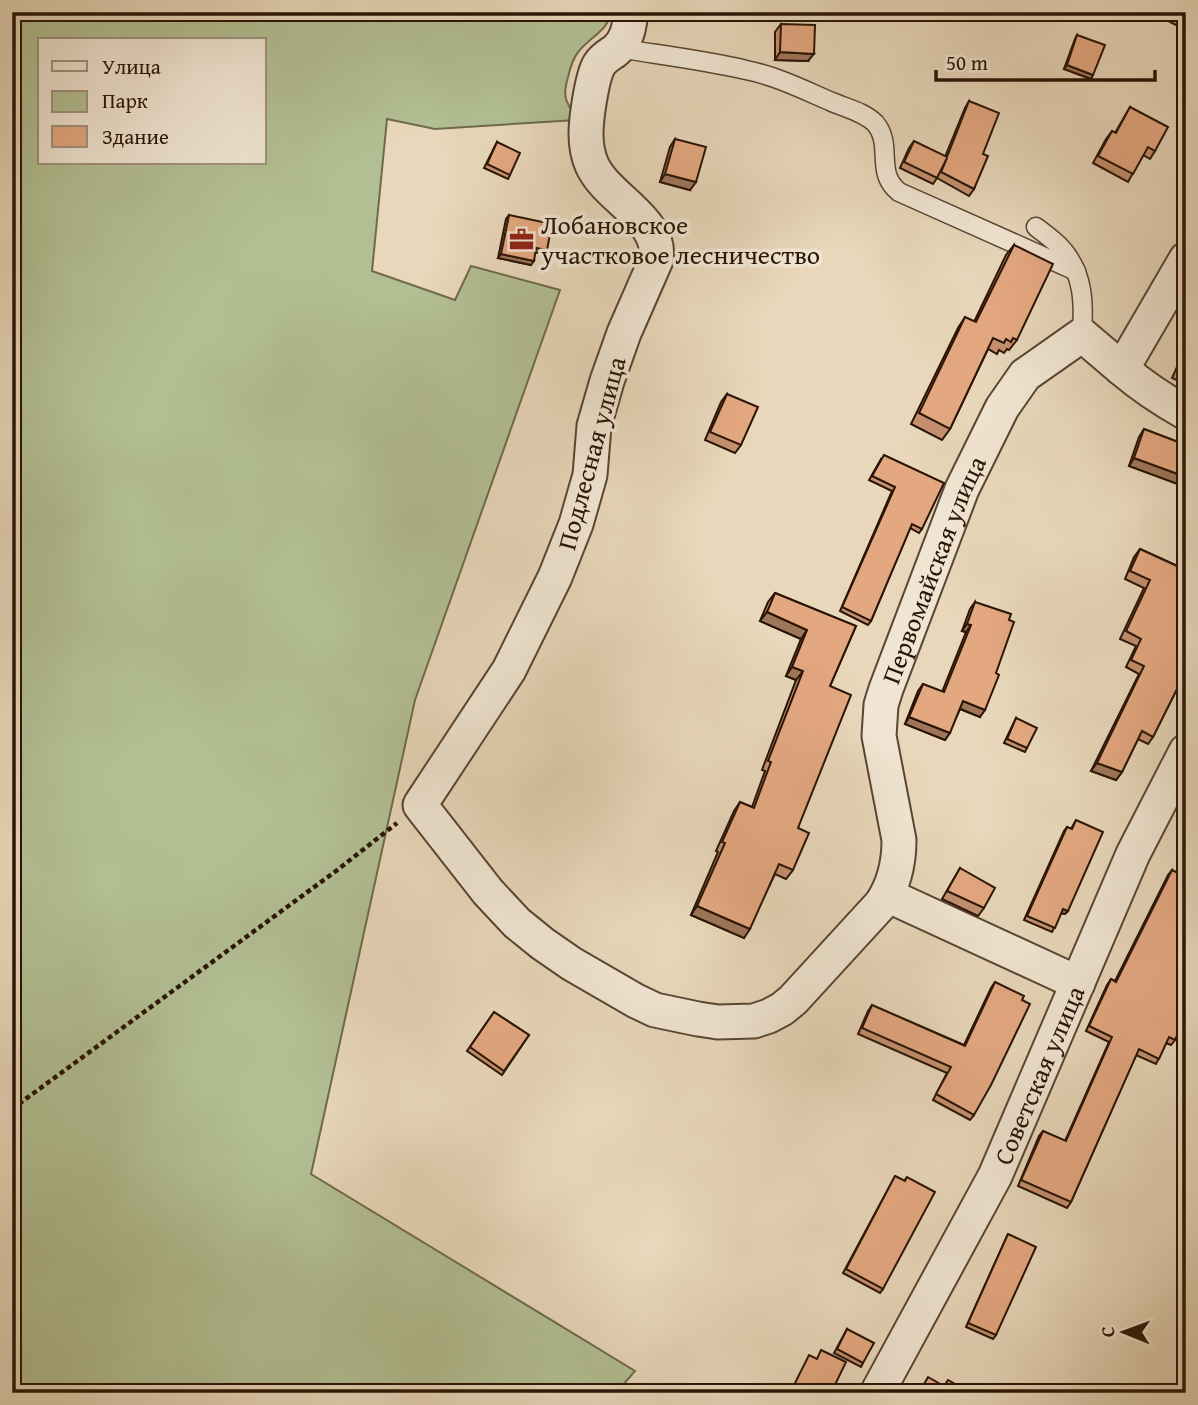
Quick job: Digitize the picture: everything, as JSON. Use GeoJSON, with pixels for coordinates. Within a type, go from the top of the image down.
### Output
{"type":"FeatureCollection","features":[{"type":"Feature","properties":{"kind":"street","name":"Подлесная улица"},"geometry":{"type":"LineString","coordinates":[[420,805],[509,670],[555,577],[576,524],[590,475],[594,426],[607,381],[624,333],[656,260],[658,250],[648,227],[600,177],[588,151],[586,134],[598,67],[624,41],[631,12]]}},
{"type":"Feature","properties":{"kind":"street"},"geometry":{"type":"LineString","coordinates":[[1122,369],[1186,259]]}},
{"type":"Feature","properties":{"kind":"street","name":"Первомайская улица"},"geometry":{"type":"LineString","coordinates":[[420,805],[488,892],[517,923],[572,964],[636,1002],[655,1010],[698,1019],[738,1022],[754,1021],[793,1000],[881,904],[895,875],[899,840],[880,736],[881,705],[962,489],[1002,408],[1025,375],[1082,335]]}},
{"type":"Feature","properties":{"kind":"street"},"geometry":{"type":"LineString","coordinates":[[1082,335],[1147,389],[1186,413]]}},
{"type":"Feature","properties":{"kind":"street","name":"Советская улица"},"geometry":{"type":"LineString","coordinates":[[877,1393],[995,1176],[1133,854],[1186,751]]}},
{"type":"Feature","properties":{"kind":"street"},"geometry":{"type":"LineString","coordinates":[[887,895],[1078,983]]}},
{"type":"Feature","properties":{"kind":"lane"},"geometry":{"type":"LineString","coordinates":[[618,48],[746,70],[781,80],[867,117],[881,132],[887,178],[899,192],[1076,271]]}},
{"type":"Feature","properties":{"kind":"lane"},"geometry":{"type":"LineString","coordinates":[[1036,227],[1060,247],[1076,271],[1083,297],[1082,335]]}},
{"type":"Feature","properties":{"kind":"path"},"geometry":{"type":"LineString","coordinates":[[12,1109],[325,879],[420,805]]}},
{"type":"Feature","properties":{"kind":"green space"},"geometry":{"type":"Polygon","coordinates":[[[12,12],[611,12],[606,24],[583,46],[571,67],[565,96],[576,120],[435,129],[387,119],[372,271],[455,300],[471,266],[560,290],[415,700],[311,1174],[635,1371],[616,1393],[12,1393],[12,12]]]}},
{"type":"Feature","properties":{"kind":"building"},"geometry":{"type":"Polygon","coordinates":[[[1186,12],[1186,19],[1176,14],[1186,12]]]}},
{"type":"Feature","properties":{"kind":"building"},"geometry":{"type":"Polygon","coordinates":[[[781,24],[815,25],[814,54],[780,52],[781,24]]]}},
{"type":"Feature","properties":{"kind":"building"},"geometry":{"type":"Polygon","coordinates":[[[1077,35],[1105,45],[1093,75],[1067,65],[1077,35]]]}},
{"type":"Feature","properties":{"kind":"building"},"geometry":{"type":"Polygon","coordinates":[[[969,101],[999,113],[983,154],[988,156],[974,189],[941,172],[947,158],[937,178],[904,162],[914,141],[947,157],[969,101]]]}},
{"type":"Feature","properties":{"kind":"building"},"geometry":{"type":"Polygon","coordinates":[[[1130,107],[1168,127],[1155,151],[1148,147],[1133,174],[1098,156],[1112,131],[1116,133],[1130,107]]]}},
{"type":"Feature","properties":{"kind":"building"},"geometry":{"type":"Polygon","coordinates":[[[675,139],[706,147],[696,182],[665,174],[675,139]]]}},
{"type":"Feature","properties":{"kind":"building"},"geometry":{"type":"Polygon","coordinates":[[[497,142],[520,153],[510,175],[487,164],[497,142]]]}},
{"type":"Feature","properties":{"kind":"building"},"geometry":{"type":"Polygon","coordinates":[[[509,215],[552,224],[547,250],[536,248],[534,261],[501,254],[509,215]]]}},
{"type":"Feature","properties":{"kind":"building"},"geometry":{"type":"Polygon","coordinates":[[[1014,245],[1053,264],[1017,340],[1013,338],[1011,342],[1006,339],[1004,343],[993,338],[950,429],[919,413],[965,317],[976,322],[1014,245]]]}},
{"type":"Feature","properties":{"kind":"building"},"geometry":{"type":"Polygon","coordinates":[[[1186,351],[1186,374],[1177,370],[1186,351]]]}},
{"type":"Feature","properties":{"kind":"building"},"geometry":{"type":"Polygon","coordinates":[[[727,394],[758,407],[741,445],[710,432],[727,394]]]}},
{"type":"Feature","properties":{"kind":"building"},"geometry":{"type":"Polygon","coordinates":[[[1144,429],[1186,445],[1186,477],[1134,458],[1144,429]]]}},
{"type":"Feature","properties":{"kind":"building"},"geometry":{"type":"Polygon","coordinates":[[[884,455],[944,483],[922,529],[912,524],[871,621],[842,607],[895,487],[872,476],[884,455]]]}},
{"type":"Feature","properties":{"kind":"building"},"geometry":{"type":"Polygon","coordinates":[[[1140,549],[1181,568],[1186,558],[1186,671],[1153,737],[1142,731],[1122,772],[1097,763],[1144,666],[1131,660],[1141,639],[1126,631],[1150,580],[1130,571],[1140,549]]]}},
{"type":"Feature","properties":{"kind":"building"},"geometry":{"type":"Polygon","coordinates":[[[775,593],[856,626],[830,686],[851,695],[798,828],[809,833],[793,870],[779,864],[750,929],[697,906],[740,802],[754,808],[771,762],[768,761],[803,671],[792,667],[807,630],[767,612],[775,593]]]}},
{"type":"Feature","properties":{"kind":"building"},"geometry":{"type":"Polygon","coordinates":[[[975,602],[1011,614],[1009,620],[1014,622],[996,673],[999,675],[985,710],[963,701],[950,733],[909,717],[923,684],[944,692],[971,625],[967,624],[975,602]]]}},
{"type":"Feature","properties":{"kind":"building"},"geometry":{"type":"Polygon","coordinates":[[[1016,718],[1037,728],[1027,748],[1007,739],[1016,718]]]}},
{"type":"Feature","properties":{"kind":"building"},"geometry":{"type":"Polygon","coordinates":[[[1076,820],[1103,832],[1068,911],[1063,909],[1055,928],[1027,916],[1067,827],[1072,829],[1076,820]]]}},
{"type":"Feature","properties":{"kind":"building"},"geometry":{"type":"Polygon","coordinates":[[[960,868],[995,888],[984,908],[947,891],[960,868]]]}},
{"type":"Feature","properties":{"kind":"building"},"geometry":{"type":"Polygon","coordinates":[[[1172,870],[1186,877],[1186,965],[1178,981],[1186,985],[1186,1016],[1175,1040],[1169,1037],[1159,1059],[1139,1049],[1071,1202],[1021,1180],[1043,1131],[1066,1141],[1112,1037],[1089,1026],[1111,979],[1116,982],[1172,870]]]}},
{"type":"Feature","properties":{"kind":"building"},"geometry":{"type":"Polygon","coordinates":[[[995,982],[1024,996],[1022,1000],[1030,1004],[974,1115],[936,1094],[951,1067],[862,1028],[872,1005],[965,1046],[995,982]]]}},
{"type":"Feature","properties":{"kind":"building"},"geometry":{"type":"Polygon","coordinates":[[[494,1012],[529,1035],[504,1071],[470,1047],[494,1012]]]}},
{"type":"Feature","properties":{"kind":"building"},"geometry":{"type":"Polygon","coordinates":[[[895,1176],[905,1181],[907,1177],[935,1192],[883,1289],[846,1269],[895,1176]]]}},
{"type":"Feature","properties":{"kind":"building"},"geometry":{"type":"Polygon","coordinates":[[[1008,1234],[1036,1247],[996,1335],[968,1323],[1008,1234]]]}},
{"type":"Feature","properties":{"kind":"building"},"geometry":{"type":"Polygon","coordinates":[[[847,1329],[874,1343],[863,1363],[837,1349],[847,1329]]]}},
{"type":"Feature","properties":{"kind":"building"},"geometry":{"type":"Polygon","coordinates":[[[821,1350],[846,1362],[831,1393],[790,1393],[809,1355],[817,1359],[821,1350]]]}},
{"type":"Feature","properties":{"kind":"building"},"geometry":{"type":"Polygon","coordinates":[[[928,1377],[944,1386],[948,1380],[971,1393],[919,1393],[928,1377]]]}},
{"type":"Feature","properties":{"kind":"building"},"geometry":{"type":"Polygon","coordinates":[[[975,1386],[988,1393],[972,1393],[975,1386]]]}},
{"type":"Feature","properties":{"kind":"place","name":"Лобановское участковое лесничество"},"geometry":{"type":"Point","coordinates":[521,239]}}]}
